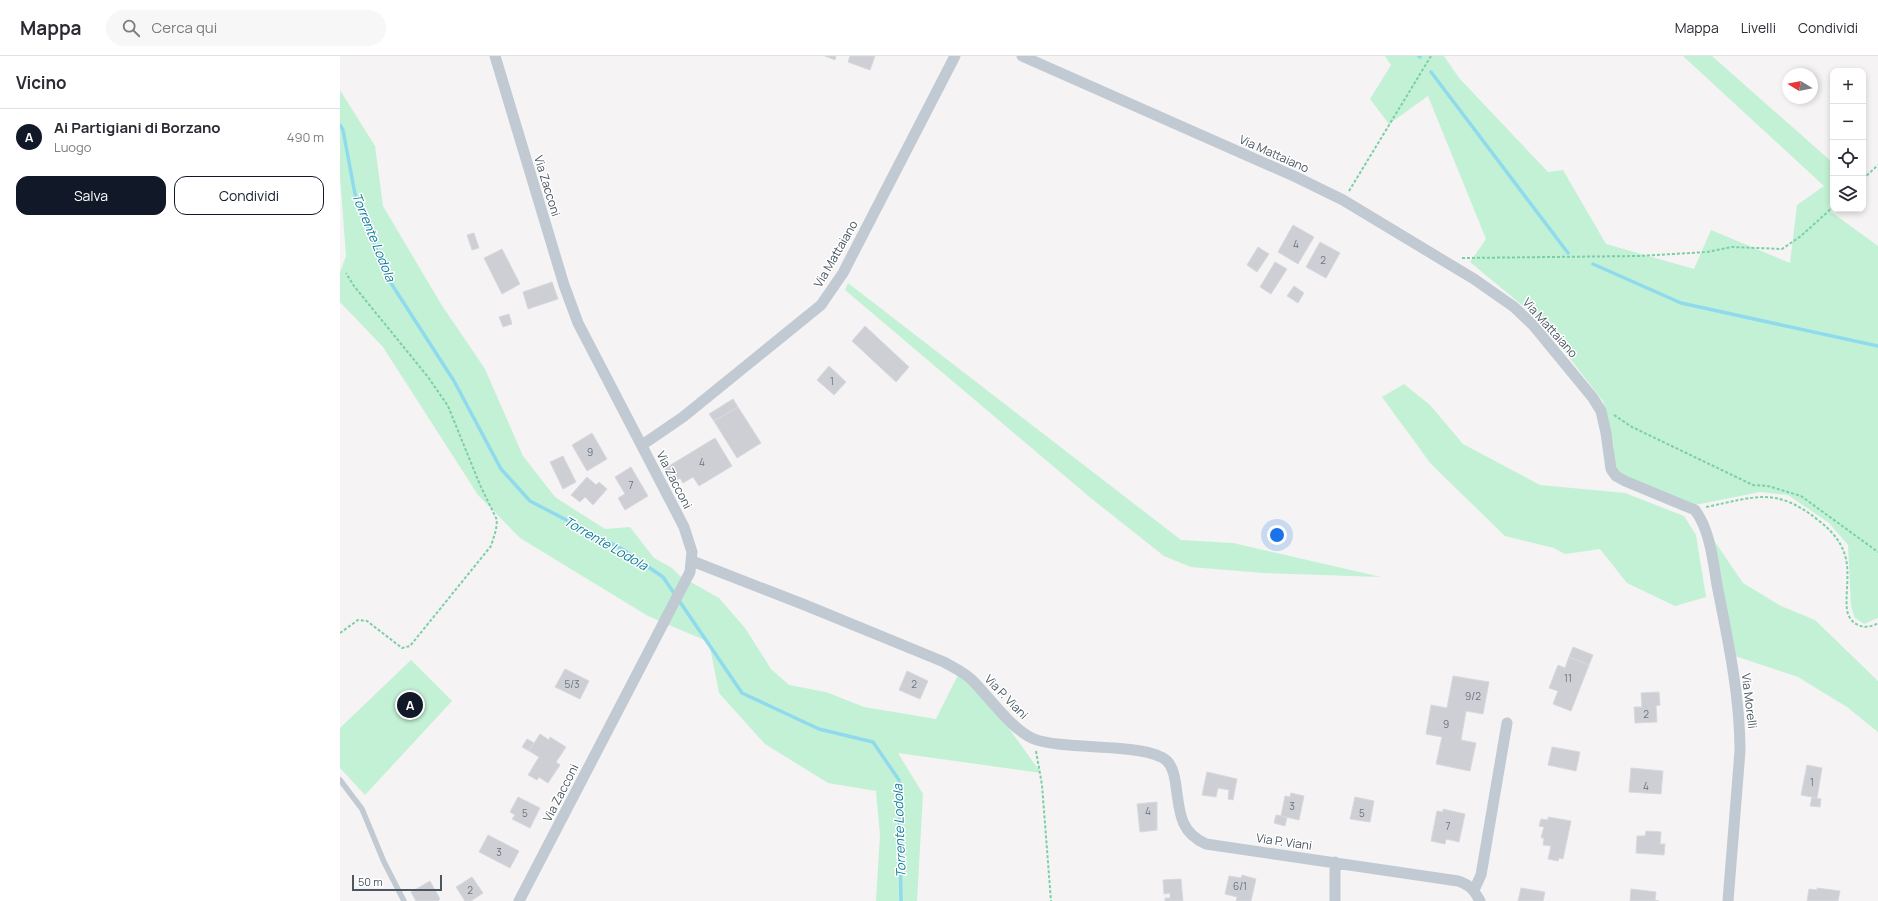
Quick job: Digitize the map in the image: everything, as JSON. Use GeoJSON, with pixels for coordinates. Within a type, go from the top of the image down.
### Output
{"type":"FeatureCollection","features":[{"type":"Feature","properties":{"kind":"street","name":"Via Zacconi"},"geometry":{"type":"LineString","coordinates":[[496,56],[566,291],[578,323],[684,527],[691,545],[691,567],[519,901]]}},
{"type":"Feature","properties":{"kind":"street","name":"Via Mattaiano"},"geometry":{"type":"LineString","coordinates":[[642,445],[683,418],[821,305],[843,273],[955,56]]}},
{"type":"Feature","properties":{"kind":"street","name":"Via Mattaiano"},"geometry":{"type":"LineString","coordinates":[[1022,56],[1296,177],[1343,200],[1474,279],[1514,307],[1533,325],[1594,398],[1601,411],[1609,445],[1612,469],[1616,476],[1625,482],[1695,510]]}},
{"type":"Feature","properties":{"kind":"street","name":"Via Morelli"},"geometry":{"type":"LineString","coordinates":[[1695,510],[1701,518],[1712,556],[1724,619],[1740,729],[1740,752],[1728,901]]}},
{"type":"Feature","properties":{"kind":"street","name":"Via P. Viani"},"geometry":{"type":"LineString","coordinates":[[691,567],[805,605],[950,665],[972,680],[1020,730],[1033,738],[1051,743],[1140,751],[1157,755],[1169,762],[1174,776],[1184,824],[1188,833],[1194,839],[1206,844],[1458,881],[1467,884],[1474,890]]}},
{"type":"Feature","properties":{"kind":"street"},"geometry":{"type":"LineString","coordinates":[[1480,901],[1474,890],[1481,875],[1506,723]]}},
{"type":"Feature","properties":{"kind":"street"},"geometry":{"type":"LineString","coordinates":[[1334,862],[1335,901]]}},
{"type":"Feature","properties":{"kind":"lane"},"geometry":{"type":"LineString","coordinates":[[340,780],[362,810],[384,862],[404,901]]}},
{"type":"Feature","properties":{"kind":"path"},"geometry":{"type":"LineString","coordinates":[[1343,200],[1431,56]]}},
{"type":"Feature","properties":{"kind":"path"},"geometry":{"type":"LineString","coordinates":[[1866,176],[1878,165]]}},
{"type":"Feature","properties":{"kind":"path"},"geometry":{"type":"LineString","coordinates":[[1441,259],[1639,256],[1707,252],[1732,247],[1782,250],[1801,236],[1830,210]]}},
{"type":"Feature","properties":{"kind":"path"},"geometry":{"type":"LineString","coordinates":[[340,633],[358,620],[367,621],[402,648],[410,646],[491,546],[496,530],[497,520],[480,485],[448,406],[428,377],[354,286],[346,273]]}},
{"type":"Feature","properties":{"kind":"path"},"geometry":{"type":"LineString","coordinates":[[1601,411],[1615,415],[1632,427],[1753,485],[1768,486],[1800,496],[1878,552]]}},
{"type":"Feature","properties":{"kind":"path"},"geometry":{"type":"LineString","coordinates":[[1695,510],[1760,496],[1784,499],[1797,505],[1833,533],[1840,542],[1846,558],[1848,574],[1848,612],[1851,621],[1858,626],[1866,627],[1878,623]]}},
{"type":"Feature","properties":{"kind":"path"},"geometry":{"type":"LineString","coordinates":[[1033,738],[1041,773],[1051,901]]}},
{"type":"Feature","properties":{"kind":"green space"},"geometry":{"type":"Polygon","coordinates":[[[1385,56],[1444,56],[1459,78],[1548,172],[1563,170],[1606,244],[1694,269],[1711,230],[1790,263],[1797,205],[1824,186],[1683,56],[1712,56],[1830,160],[1830,212],[1878,246],[1878,618],[1864,624],[1855,618],[1851,606],[1848,545],[1829,523],[1788,495],[1760,492],[1695,505],[1621,476],[1614,462],[1614,446],[1603,401],[1540,320],[1470,262],[1486,239],[1428,96],[1389,124],[1370,99],[1391,65],[1385,56]]]}},
{"type":"Feature","properties":{"kind":"green space"},"geometry":{"type":"Polygon","coordinates":[[[340,90],[375,146],[383,206],[441,304],[485,369],[523,456],[555,497],[605,529],[630,527],[654,558],[672,568],[680,576],[719,598],[745,628],[771,669],[789,685],[826,692],[864,707],[936,719],[960,671],[983,692],[1041,773],[898,753],[923,794],[917,901],[876,901],[880,835],[876,791],[828,783],[765,744],[719,693],[709,642],[648,616],[520,538],[478,495],[383,347],[340,302],[340,272],[346,256],[340,176],[340,90]]]}},
{"type":"Feature","properties":{"kind":"green space"},"geometry":{"type":"Polygon","coordinates":[[[848,283],[1181,540],[1233,543],[1381,577],[1263,573],[1191,567],[1164,556],[1092,499],[845,290],[848,283]]]}},
{"type":"Feature","properties":{"kind":"green space"},"geometry":{"type":"Polygon","coordinates":[[[1404,384],[1430,405],[1463,444],[1540,485],[1625,493],[1684,516],[1696,535],[1706,597],[1675,606],[1627,583],[1600,549],[1565,554],[1554,548],[1505,536],[1431,464],[1382,397],[1404,384]]]}},
{"type":"Feature","properties":{"kind":"green space"},"geometry":{"type":"Polygon","coordinates":[[[1713,539],[1743,583],[1781,606],[1815,620],[1878,681],[1878,732],[1847,707],[1798,677],[1735,656],[1713,539]]]}},
{"type":"Feature","properties":{"kind":"green space"},"geometry":{"type":"Polygon","coordinates":[[[411,660],[452,701],[365,795],[340,768],[340,728],[411,660]]]}},
{"type":"Feature","properties":{"kind":"building"},"geometry":{"type":"Polygon","coordinates":[[[825,56],[836,56],[835,60],[825,56]]]}},
{"type":"Feature","properties":{"kind":"building"},"geometry":{"type":"Polygon","coordinates":[[[850,56],[875,56],[870,70],[848,62],[850,56]]]}},
{"type":"Feature","properties":{"kind":"building"},"geometry":{"type":"Polygon","coordinates":[[[1293,225],[1314,237],[1298,264],[1278,252],[1293,225]]]}},
{"type":"Feature","properties":{"kind":"building"},"geometry":{"type":"Polygon","coordinates":[[[474,233],[479,248],[472,250],[467,235],[474,233]]]}},
{"type":"Feature","properties":{"kind":"building"},"geometry":{"type":"Polygon","coordinates":[[[1320,242],[1340,253],[1326,278],[1306,267],[1320,242]]]}},
{"type":"Feature","properties":{"kind":"building"},"geometry":{"type":"Polygon","coordinates":[[[1258,247],[1269,254],[1257,272],[1247,265],[1258,247]]]}},
{"type":"Feature","properties":{"kind":"building"},"geometry":{"type":"Polygon","coordinates":[[[502,249],[520,284],[502,294],[484,258],[502,249]]]}},
{"type":"Feature","properties":{"kind":"building"},"geometry":{"type":"Polygon","coordinates":[[[1275,262],[1287,269],[1271,294],[1260,287],[1275,262]]]}},
{"type":"Feature","properties":{"kind":"building"},"geometry":{"type":"Polygon","coordinates":[[[552,282],[558,299],[528,309],[523,292],[552,282]]]}},
{"type":"Feature","properties":{"kind":"building"},"geometry":{"type":"Polygon","coordinates":[[[1294,286],[1304,293],[1298,303],[1287,296],[1294,286]]]}},
{"type":"Feature","properties":{"kind":"building"},"geometry":{"type":"Polygon","coordinates":[[[509,314],[512,324],[503,327],[499,317],[509,314]]]}},
{"type":"Feature","properties":{"kind":"building"},"geometry":{"type":"Polygon","coordinates":[[[865,326],[909,367],[896,382],[852,341],[865,326]]]}},
{"type":"Feature","properties":{"kind":"building"},"geometry":{"type":"Polygon","coordinates":[[[829,366],[846,382],[834,395],[817,380],[829,366]]]}},
{"type":"Feature","properties":{"kind":"building"},"geometry":{"type":"Polygon","coordinates":[[[733,399],[738,407],[714,421],[709,414],[733,399]]]}},
{"type":"Feature","properties":{"kind":"building"},"geometry":{"type":"Polygon","coordinates":[[[738,407],[761,443],[737,458],[714,421],[738,407]]]}},
{"type":"Feature","properties":{"kind":"building"},"geometry":{"type":"Polygon","coordinates":[[[592,433],[607,459],[587,471],[572,445],[592,433]]]}},
{"type":"Feature","properties":{"kind":"building"},"geometry":{"type":"Polygon","coordinates":[[[715,438],[732,466],[699,486],[693,477],[683,483],[680,478],[673,482],[664,469],[715,438]]]}},
{"type":"Feature","properties":{"kind":"building"},"geometry":{"type":"Polygon","coordinates":[[[563,456],[576,482],[563,489],[550,462],[563,456]]]}},
{"type":"Feature","properties":{"kind":"building"},"geometry":{"type":"Polygon","coordinates":[[[631,467],[648,496],[625,510],[618,498],[625,494],[615,477],[631,467]]]}},
{"type":"Feature","properties":{"kind":"building"},"geometry":{"type":"Polygon","coordinates":[[[587,477],[596,485],[599,482],[607,489],[593,505],[585,497],[580,502],[571,495],[587,477]]]}},
{"type":"Feature","properties":{"kind":"building"},"geometry":{"type":"Polygon","coordinates":[[[1573,647],[1593,655],[1589,665],[1569,657],[1573,647]]]}},
{"type":"Feature","properties":{"kind":"building"},"geometry":{"type":"Polygon","coordinates":[[[1569,657],[1589,665],[1571,711],[1553,704],[1558,691],[1549,688],[1558,665],[1565,668],[1569,657]]]}},
{"type":"Feature","properties":{"kind":"building"},"geometry":{"type":"Polygon","coordinates":[[[565,669],[589,681],[580,699],[555,687],[565,669]]]}},
{"type":"Feature","properties":{"kind":"building"},"geometry":{"type":"Polygon","coordinates":[[[907,671],[928,681],[920,699],[899,690],[907,671]]]}},
{"type":"Feature","properties":{"kind":"building"},"geometry":{"type":"Polygon","coordinates":[[[1453,676],[1489,682],[1483,714],[1466,711],[1461,740],[1476,743],[1470,771],[1436,764],[1442,737],[1426,734],[1431,705],[1447,708],[1453,676]]]}},
{"type":"Feature","properties":{"kind":"building"},"geometry":{"type":"Polygon","coordinates":[[[1659,692],[1660,705],[1656,706],[1657,722],[1635,723],[1634,707],[1642,707],[1641,693],[1659,692]]]}},
{"type":"Feature","properties":{"kind":"building"},"geometry":{"type":"Polygon","coordinates":[[[540,734],[549,740],[550,737],[566,747],[556,762],[560,765],[548,783],[539,777],[537,780],[528,775],[539,757],[529,751],[540,734]]]}},
{"type":"Feature","properties":{"kind":"building"},"geometry":{"type":"Polygon","coordinates":[[[527,739],[534,743],[529,751],[522,747],[527,739]]]}},
{"type":"Feature","properties":{"kind":"building"},"geometry":{"type":"Polygon","coordinates":[[[1552,747],[1580,752],[1576,771],[1548,765],[1552,747]]]}},
{"type":"Feature","properties":{"kind":"building"},"geometry":{"type":"Polygon","coordinates":[[[1807,765],[1822,768],[1817,798],[1801,795],[1807,765]]]}},
{"type":"Feature","properties":{"kind":"building"},"geometry":{"type":"Polygon","coordinates":[[[1631,768],[1663,771],[1661,794],[1629,792],[1631,768]]]}},
{"type":"Feature","properties":{"kind":"building"},"geometry":{"type":"Polygon","coordinates":[[[1207,772],[1237,779],[1233,800],[1228,799],[1229,790],[1218,788],[1216,797],[1202,795],[1207,772]]]}},
{"type":"Feature","properties":{"kind":"building"},"geometry":{"type":"Polygon","coordinates":[[[1291,793],[1304,796],[1299,820],[1281,816],[1285,796],[1290,797],[1291,793]]]}},
{"type":"Feature","properties":{"kind":"building"},"geometry":{"type":"Polygon","coordinates":[[[518,797],[540,808],[530,828],[512,819],[515,815],[510,812],[518,797]]]}},
{"type":"Feature","properties":{"kind":"building"},"geometry":{"type":"Polygon","coordinates":[[[1355,797],[1374,801],[1370,822],[1350,819],[1355,797]]]}},
{"type":"Feature","properties":{"kind":"building"},"geometry":{"type":"Polygon","coordinates":[[[1812,797],[1821,799],[1820,807],[1810,806],[1812,797]]]}},
{"type":"Feature","properties":{"kind":"building"},"geometry":{"type":"Polygon","coordinates":[[[1157,802],[1157,830],[1140,832],[1137,804],[1157,802]]]}},
{"type":"Feature","properties":{"kind":"building"},"geometry":{"type":"Polygon","coordinates":[[[1443,809],[1465,814],[1459,842],[1446,839],[1445,844],[1431,841],[1437,811],[1443,812],[1443,809]]]}},
{"type":"Feature","properties":{"kind":"building"},"geometry":{"type":"Polygon","coordinates":[[[1276,815],[1287,817],[1285,826],[1274,823],[1276,815]]]}},
{"type":"Feature","properties":{"kind":"building"},"geometry":{"type":"Polygon","coordinates":[[[1548,817],[1571,821],[1563,859],[1559,858],[1558,861],[1548,859],[1551,846],[1543,845],[1544,838],[1541,838],[1544,827],[1539,826],[1541,819],[1548,820],[1548,817]]]}},
{"type":"Feature","properties":{"kind":"building"},"geometry":{"type":"Polygon","coordinates":[[[1646,831],[1661,832],[1660,844],[1665,844],[1664,855],[1636,853],[1637,836],[1645,836],[1646,831]]]}},
{"type":"Feature","properties":{"kind":"building"},"geometry":{"type":"Polygon","coordinates":[[[488,835],[519,851],[510,868],[479,852],[488,835]]]}},
{"type":"Feature","properties":{"kind":"building"},"geometry":{"type":"Polygon","coordinates":[[[1242,875],[1256,879],[1251,901],[1236,901],[1237,897],[1225,894],[1229,876],[1241,878],[1242,875]]]}},
{"type":"Feature","properties":{"kind":"building"},"geometry":{"type":"Polygon","coordinates":[[[472,877],[483,893],[471,901],[465,901],[456,887],[472,877]]]}},
{"type":"Feature","properties":{"kind":"building"},"geometry":{"type":"Polygon","coordinates":[[[1181,879],[1183,901],[1165,901],[1165,898],[1170,898],[1170,893],[1164,894],[1163,880],[1181,879]]]}},
{"type":"Feature","properties":{"kind":"building"},"geometry":{"type":"Polygon","coordinates":[[[430,881],[440,899],[438,901],[416,901],[411,892],[430,881]]]}},
{"type":"Feature","properties":{"kind":"building"},"geometry":{"type":"Polygon","coordinates":[[[1521,888],[1545,892],[1543,901],[1518,901],[1521,888]]]}},
{"type":"Feature","properties":{"kind":"building"},"geometry":{"type":"Polygon","coordinates":[[[1817,888],[1840,891],[1838,901],[1807,901],[1809,889],[1817,890],[1817,888]]]}},
{"type":"Feature","properties":{"kind":"building"},"geometry":{"type":"Polygon","coordinates":[[[1631,889],[1656,892],[1655,900],[1659,901],[1630,901],[1631,889]]]}},
{"type":"Feature","properties":{"kind":"waterway"},"geometry":{"type":"LineString","coordinates":[[1431,72],[1568,253]]}},
{"type":"Feature","properties":{"kind":"waterway","name":"Torrente Lodola"},"geometry":{"type":"LineString","coordinates":[[340,125],[343,130],[355,194],[387,277],[454,381],[501,469],[530,501],[622,549],[663,577],[742,693],[819,729],[873,742],[899,780],[901,901]]}},
{"type":"Feature","properties":{"kind":"waterway"},"geometry":{"type":"LineString","coordinates":[[1593,264],[1681,303],[1878,346]]}},
{"type":"Feature","properties":{"kind":"place","name":"Ai Partigiani di Borzano"},"geometry":{"type":"Point","coordinates":[410,705]}}]}
